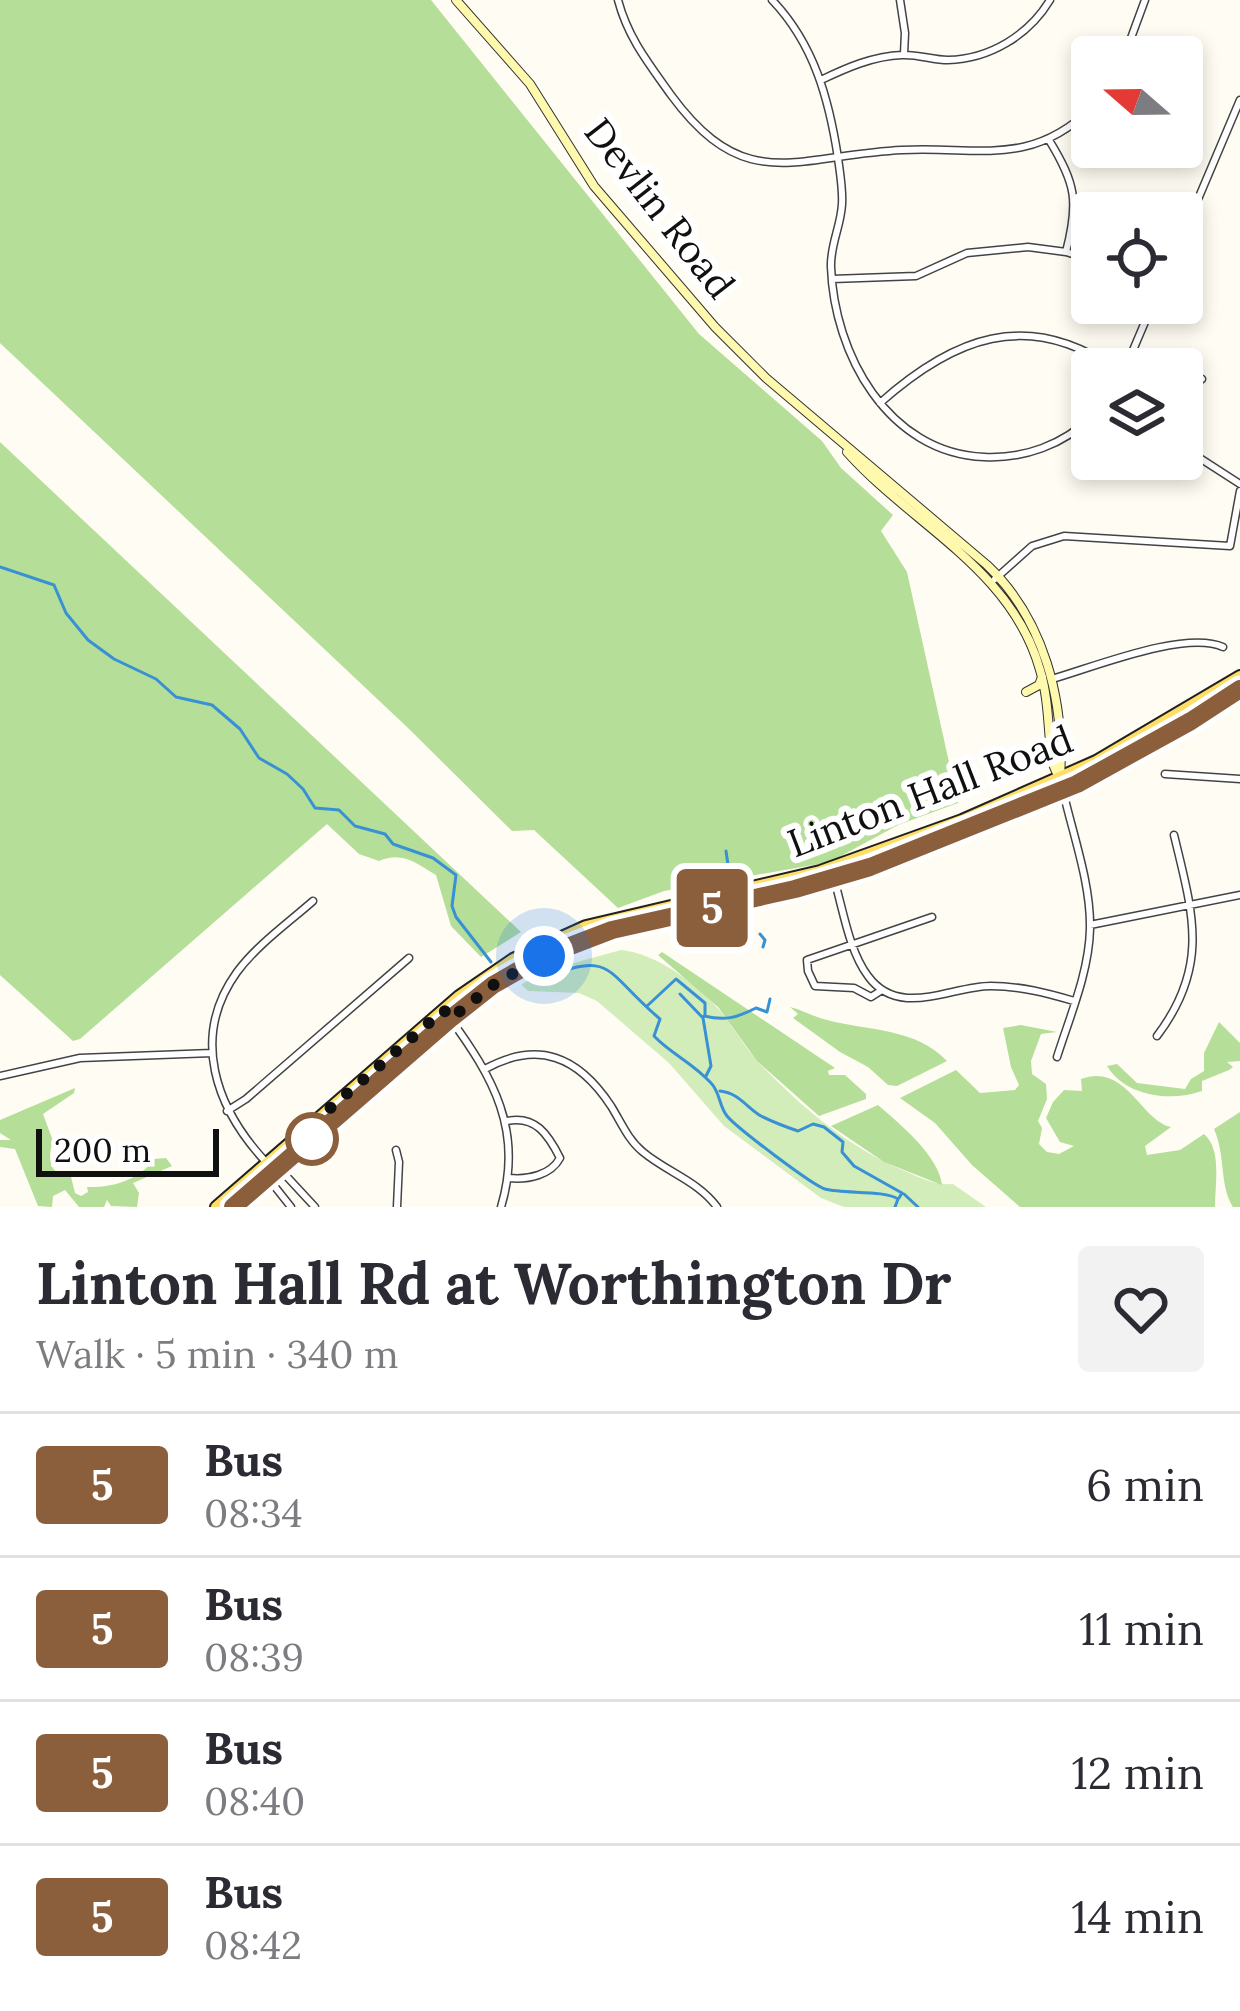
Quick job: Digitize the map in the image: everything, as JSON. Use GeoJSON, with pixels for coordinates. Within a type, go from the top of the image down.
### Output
{"type":"FeatureCollection","features":[{"type":"Feature","properties":{"kind":"main road","name":"Devlin Road"},"geometry":{"type":"LineString","coordinates":[[456,0],[530,84],[594,186],[753,366],[834,437],[862,469],[995,579],[1036,634],[1047,677],[1061,785]]}},
{"type":"Feature","properties":{"kind":"main road","name":"Linton Hall Road"},"geometry":{"type":"LineString","coordinates":[[216,1207],[273,1165],[513,959],[586,926],[838,865],[1061,785],[1240,676]]}},
{"type":"Feature","properties":{"kind":"main road","name":"Devlin Road"},"geometry":{"type":"LineString","coordinates":[[1047,677],[1053,769],[1061,785]]}},
{"type":"Feature","properties":{"kind":"main road"},"geometry":{"type":"LineString","coordinates":[[1047,677],[1026,692],[1047,703]]}},
{"type":"Feature","properties":{"kind":"main road","name":"Linton Hall Road"},"geometry":{"type":"LineString","coordinates":[[447,1014],[562,947],[612,930],[834,879],[1061,785],[1191,721],[1240,689]]}},
{"type":"Feature","properties":{"kind":"main road","name":"Linton Hall Road"},"geometry":{"type":"LineString","coordinates":[[233,1207],[267,1178],[273,1165]]}},
{"type":"Feature","properties":{"kind":"street"},"geometry":{"type":"LineString","coordinates":[[618,0],[633,42],[705,136],[726,151],[767,164],[903,150],[994,152],[1049,140],[1071,124]]}},
{"type":"Feature","properties":{"kind":"street"},"geometry":{"type":"LineString","coordinates":[[772,0],[798,32],[821,80],[838,158],[842,207],[834,232],[832,279],[846,345],[860,378],[912,433],[970,457],[1028,454],[1071,431]]}},
{"type":"Feature","properties":{"kind":"street"},"geometry":{"type":"LineString","coordinates":[[900,0],[904,54]]}},
{"type":"Feature","properties":{"kind":"street"},"geometry":{"type":"LineString","coordinates":[[821,80],[847,68],[904,54],[946,60],[982,53],[1022,34],[1049,0]]}},
{"type":"Feature","properties":{"kind":"street"},"geometry":{"type":"LineString","coordinates":[[1132,36],[1145,0]]}},
{"type":"Feature","properties":{"kind":"street"},"geometry":{"type":"LineString","coordinates":[[1201,192],[1240,100]]}},
{"type":"Feature","properties":{"kind":"street"},"geometry":{"type":"LineString","coordinates":[[1049,140],[1075,195],[1066,252]]}},
{"type":"Feature","properties":{"kind":"street"},"geometry":{"type":"LineString","coordinates":[[832,279],[916,276],[967,253],[990,250],[1028,247],[1071,254]]}},
{"type":"Feature","properties":{"kind":"street"},"geometry":{"type":"LineString","coordinates":[[880,403],[938,357],[994,338],[1051,340],[1080,348]]}},
{"type":"Feature","properties":{"kind":"street"},"geometry":{"type":"LineString","coordinates":[[995,579],[1032,546],[1064,536],[1229,546],[1240,488],[1203,461]]}},
{"type":"Feature","properties":{"kind":"street"},"geometry":{"type":"LineString","coordinates":[[1047,677],[1181,644],[1207,640],[1223,647]]}},
{"type":"Feature","properties":{"kind":"street"},"geometry":{"type":"LineString","coordinates":[[1165,774],[1240,779]]}},
{"type":"Feature","properties":{"kind":"street"},"geometry":{"type":"LineString","coordinates":[[1057,1057],[1090,925],[1061,785]]}},
{"type":"Feature","properties":{"kind":"street"},"geometry":{"type":"LineString","coordinates":[[1157,1036],[1177,1007],[1194,954],[1190,904],[1174,836]]}},
{"type":"Feature","properties":{"kind":"street"},"geometry":{"type":"LineString","coordinates":[[834,879],[867,976],[882,989],[922,999],[965,987],[1000,986],[1074,1001]]}},
{"type":"Feature","properties":{"kind":"street"},"geometry":{"type":"LineString","coordinates":[[1090,925],[1240,895]]}},
{"type":"Feature","properties":{"kind":"street"},"geometry":{"type":"LineString","coordinates":[[313,901],[235,976],[216,1016],[212,1053],[216,1084],[243,1137],[315,1207]]}},
{"type":"Feature","properties":{"kind":"street"},"geometry":{"type":"LineString","coordinates":[[882,989],[871,997],[854,988],[819,987],[811,981],[806,964],[809,958],[932,917]]}},
{"type":"Feature","properties":{"kind":"street"},"geometry":{"type":"LineString","coordinates":[[226,1111],[246,1100],[409,958]]}},
{"type":"Feature","properties":{"kind":"street"},"geometry":{"type":"LineString","coordinates":[[447,1014],[485,1069],[507,1121],[509,1178],[501,1207]]}},
{"type":"Feature","properties":{"kind":"street"},"geometry":{"type":"LineString","coordinates":[[0,1074],[80,1058],[212,1053]]}},
{"type":"Feature","properties":{"kind":"street"},"geometry":{"type":"LineString","coordinates":[[485,1069],[525,1053],[544,1053],[561,1060],[601,1093],[643,1152],[697,1186],[717,1207]]}},
{"type":"Feature","properties":{"kind":"street"},"geometry":{"type":"LineString","coordinates":[[507,1121],[526,1118],[535,1123],[560,1157],[535,1177],[509,1178]]}},
{"type":"Feature","properties":{"kind":"street"},"geometry":{"type":"LineString","coordinates":[[396,1150],[397,1207]]}},
{"type":"Feature","properties":{"kind":"street"},"geometry":{"type":"LineString","coordinates":[[267,1178],[291,1207]]}},
{"type":"Feature","properties":{"kind":"green space"},"geometry":{"type":"Polygon","coordinates":[[[0,0],[431,0],[699,334],[822,441],[841,468],[893,515],[881,531],[907,572],[958,803],[898,825],[830,862],[664,891],[618,908],[534,830],[512,831],[0,343],[0,0]]]}},
{"type":"Feature","properties":{"kind":"green space"},"geometry":{"type":"Polygon","coordinates":[[[0,442],[521,932],[481,957],[451,926],[436,875],[402,858],[379,861],[359,854],[327,824],[80,1039],[73,1041],[0,975],[0,442]]]}},
{"type":"Feature","properties":{"kind":"green space"},"geometry":{"type":"Polygon","coordinates":[[[621,950],[662,964],[701,991],[760,1064],[843,1137],[919,1177],[953,1184],[986,1207],[844,1207],[821,1198],[724,1126],[669,1063],[597,1001],[579,993],[528,991],[520,983],[534,974],[621,950]]]}},
{"type":"Feature","properties":{"kind":"green space"},"geometry":{"type":"Polygon","coordinates":[[[662,952],[835,1068],[829,1075],[845,1075],[866,1099],[819,1116],[757,1061],[718,1007],[658,955],[662,952]]]}},
{"type":"Feature","properties":{"kind":"green space"},"geometry":{"type":"Polygon","coordinates":[[[790,1007],[827,1020],[906,1036],[947,1061],[897,1086],[888,1085],[793,1018],[798,1014],[790,1007]]]}},
{"type":"Feature","properties":{"kind":"green space"},"geometry":{"type":"Polygon","coordinates":[[[1219,1022],[1240,1043],[1240,1061],[1227,1062],[1233,1067],[1202,1081],[1202,1091],[1150,1094],[1126,1085],[1107,1066],[1117,1064],[1137,1083],[1185,1089],[1204,1071],[1204,1053],[1219,1022]]]}},
{"type":"Feature","properties":{"kind":"green space"},"geometry":{"type":"Polygon","coordinates":[[[1021,1025],[1057,1032],[1041,1034],[1031,1061],[1032,1074],[1046,1084],[1047,1099],[1038,1121],[1042,1128],[1039,1144],[1047,1152],[1059,1154],[1074,1146],[1060,1142],[1046,1118],[1053,1102],[1064,1090],[1082,1091],[1081,1079],[1110,1078],[1160,1123],[1171,1127],[1145,1146],[1147,1155],[1180,1150],[1204,1134],[1210,1140],[1216,1168],[1215,1207],[1020,1207],[972,1165],[935,1123],[900,1098],[956,1070],[980,1093],[1015,1090],[1019,1085],[1003,1028],[1021,1025]]]}},
{"type":"Feature","properties":{"kind":"green space"},"geometry":{"type":"Polygon","coordinates":[[[75,1088],[43,1114],[53,1141],[52,1165],[71,1177],[75,1193],[81,1196],[88,1192],[87,1187],[124,1182],[154,1159],[166,1158],[172,1166],[133,1183],[139,1193],[137,1207],[111,1206],[107,1200],[104,1207],[79,1207],[65,1190],[53,1196],[52,1207],[38,1206],[15,1149],[0,1147],[0,1140],[11,1140],[0,1133],[0,1120],[75,1088]]]}},
{"type":"Feature","properties":{"kind":"green space"},"geometry":{"type":"Polygon","coordinates":[[[878,1105],[926,1152],[942,1185],[884,1162],[831,1126],[878,1105]]]}},
{"type":"Feature","properties":{"kind":"green space"},"geometry":{"type":"Polygon","coordinates":[[[1240,1112],[1240,1207],[1233,1207],[1214,1129],[1240,1112]]]}},
{"type":"Feature","properties":{"kind":"waterway"},"geometry":{"type":"LineString","coordinates":[[0,567],[54,585],[66,613],[88,640],[114,659],[156,679],[176,697],[212,705],[240,729],[259,758],[303,789],[315,808],[339,810],[355,826],[385,834],[393,844],[433,858],[456,875],[452,906],[456,917],[491,962]]}},
{"type":"Feature","properties":{"kind":"waterway"},"geometry":{"type":"LineString","coordinates":[[726,851],[728,865],[739,879]]}},
{"type":"Feature","properties":{"kind":"waterway"},"geometry":{"type":"LineString","coordinates":[[760,934],[763,947]]}},
{"type":"Feature","properties":{"kind":"waterway"},"geometry":{"type":"LineString","coordinates":[[526,979],[535,981],[580,966],[606,969],[660,1019],[654,1036],[711,1083],[727,1116],[745,1132],[825,1189],[892,1196],[898,1199],[895,1207]]}},
{"type":"Feature","properties":{"kind":"waterway"},"geometry":{"type":"LineString","coordinates":[[647,1006],[676,979],[705,1003],[705,1015]]}},
{"type":"Feature","properties":{"kind":"waterway"},"geometry":{"type":"LineString","coordinates":[[680,994],[703,1018],[711,1066],[706,1076]]}},
{"type":"Feature","properties":{"kind":"waterway"},"geometry":{"type":"LineString","coordinates":[[704,1016],[730,1018],[756,1008],[767,1012],[770,999]]}},
{"type":"Feature","properties":{"kind":"waterway"},"geometry":{"type":"LineString","coordinates":[[720,1091],[798,1131],[813,1124],[824,1127],[843,1142],[842,1152],[854,1166],[902,1193],[899,1198]]}},
{"type":"Feature","properties":{"kind":"waterway"},"geometry":{"type":"LineString","coordinates":[[904,1194],[918,1207]]}},
{"type":"Feature","properties":{"kind":"bus line","name":"5"},"geometry":{"type":"LineString","coordinates":[[233,1207],[450,1019],[493,985],[544,956],[612,930],[870,867],[1077,784],[1240,689]]}},
{"type":"Feature","properties":{"kind":"route"},"geometry":{"type":"LineString","coordinates":[[312,1139],[307,1128],[444,1010],[450,1019],[493,985],[544,956]]}}]}
